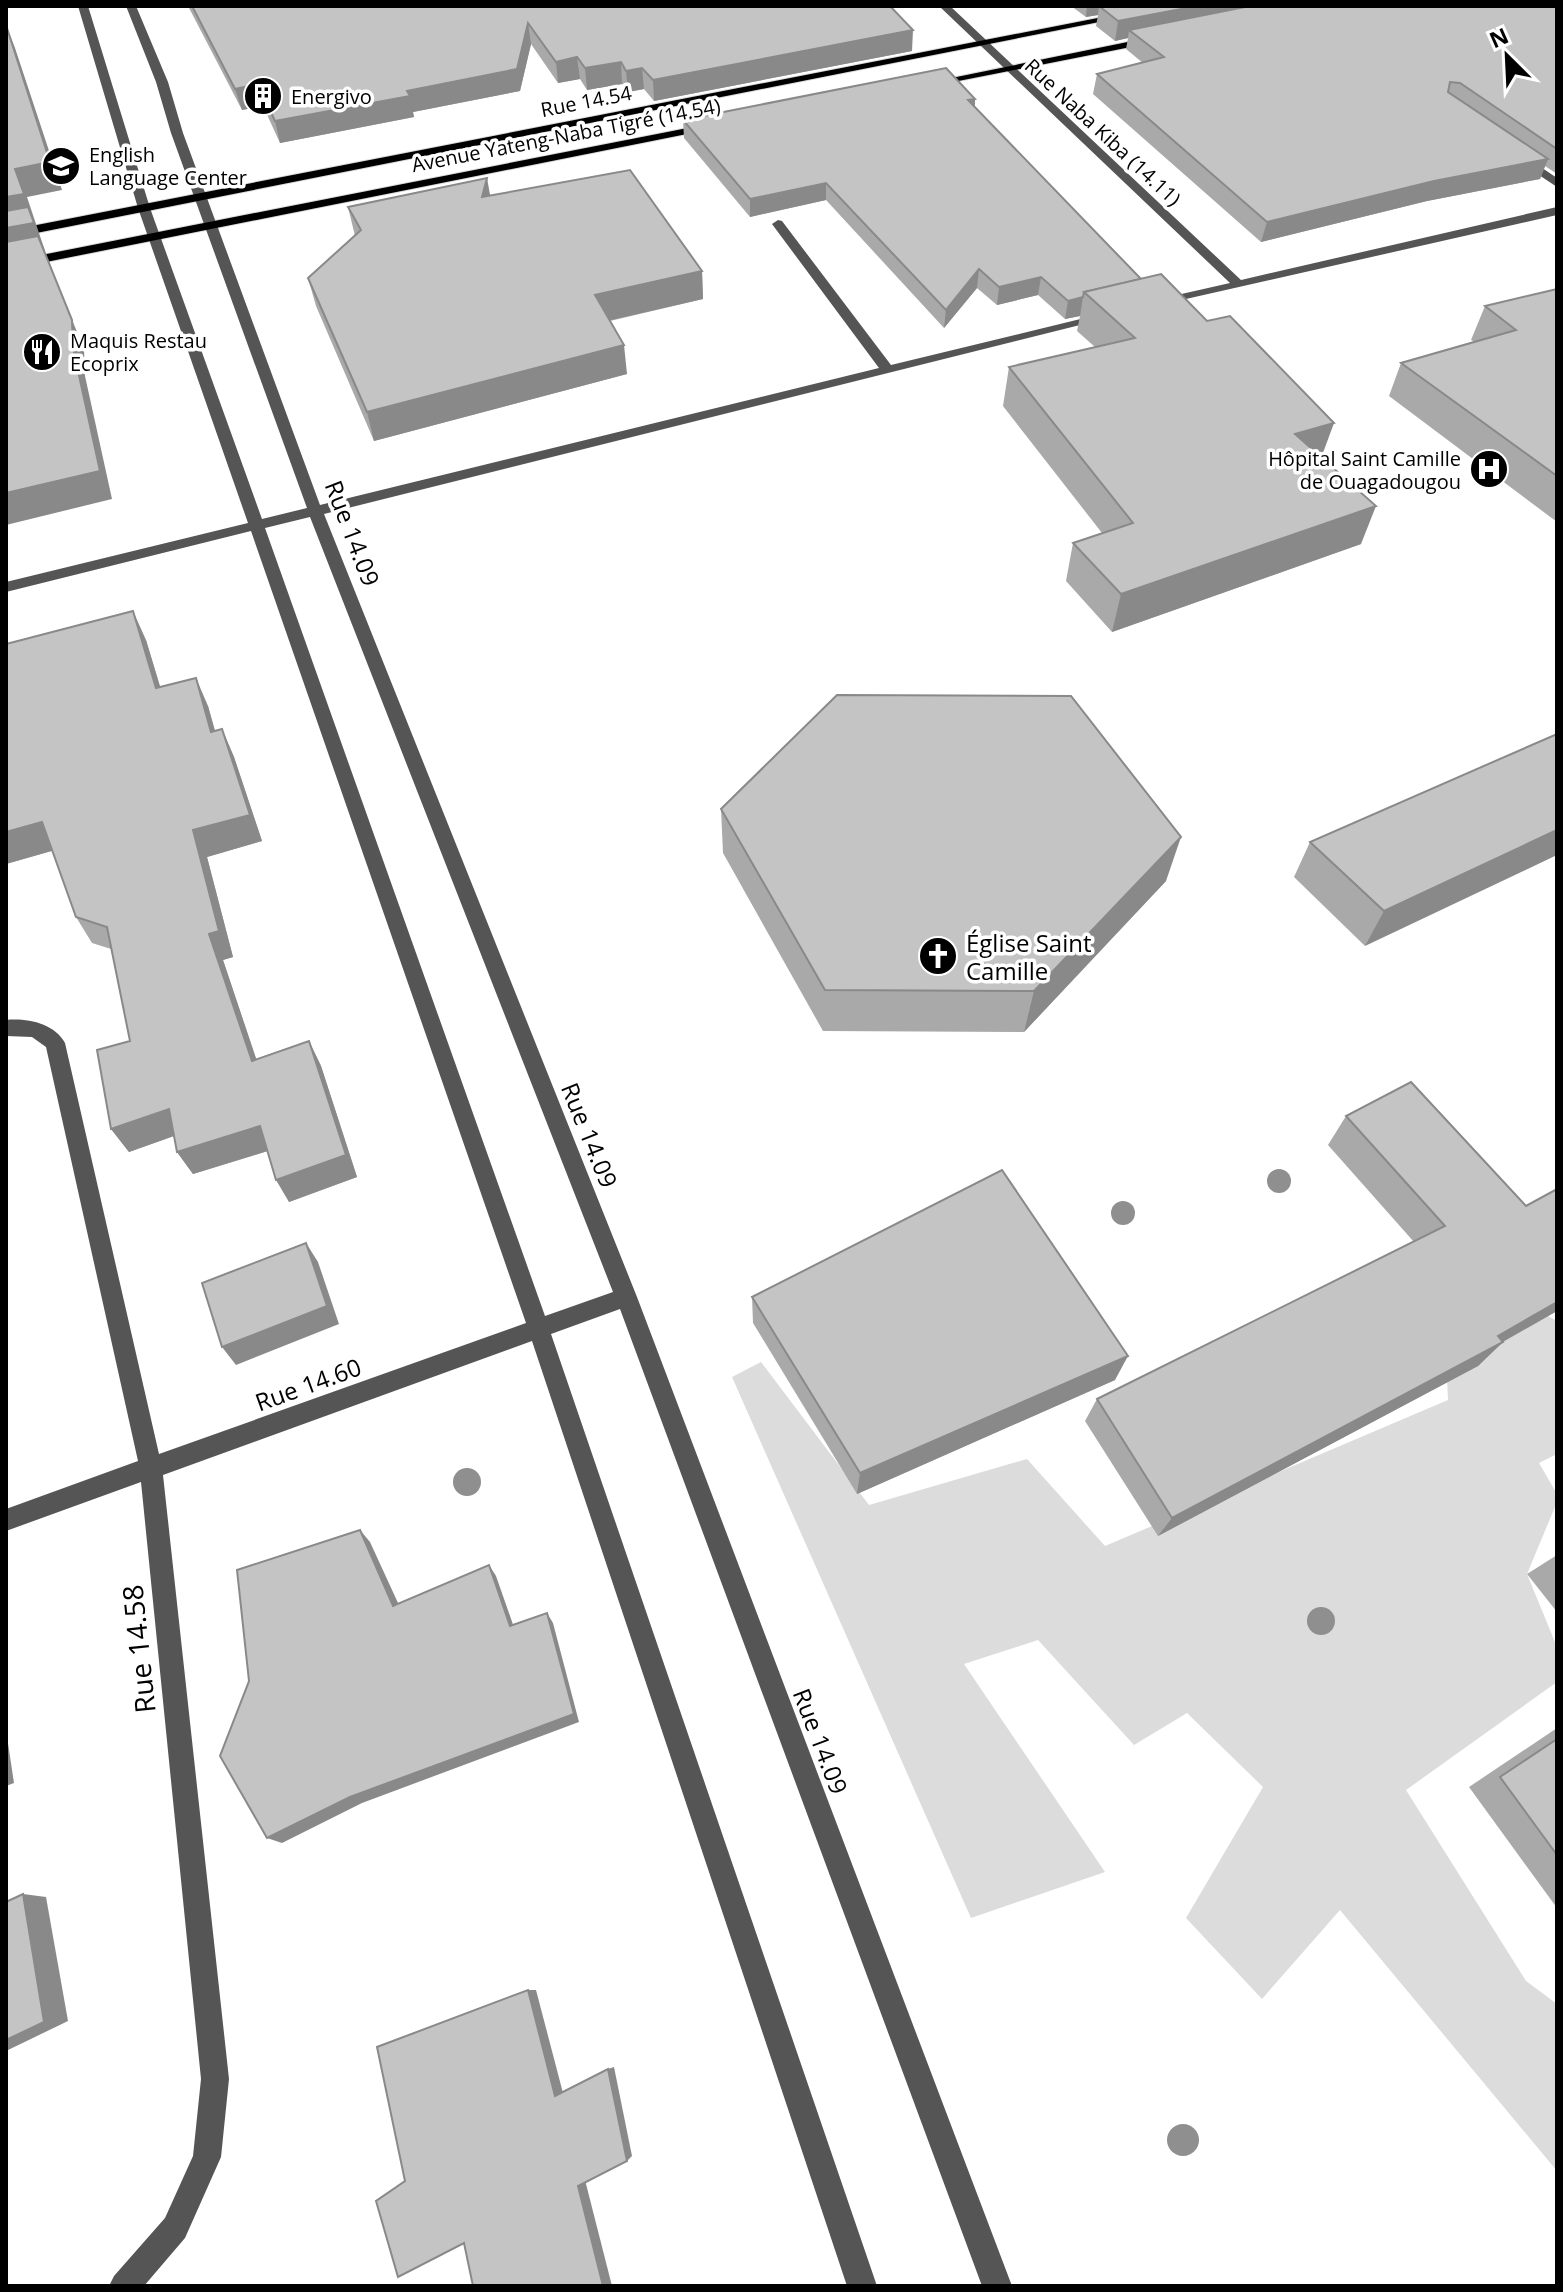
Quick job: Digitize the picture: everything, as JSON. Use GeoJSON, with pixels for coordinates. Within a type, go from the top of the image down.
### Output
{"type":"FeatureCollection","features":[{"type":"Feature","properties":{"kind":"main road","name":"Rue 14.54"},"geometry":{"type":"LineString","coordinates":[[6,235],[1175,6]]}},
{"type":"Feature","properties":{"kind":"main road"},"geometry":{"type":"LineString","coordinates":[[914,86],[1173,35]]}},
{"type":"Feature","properties":{"kind":"main road","name":"Avenue Yateng-Naba Tigré (14.54)"},"geometry":{"type":"LineString","coordinates":[[6,266],[727,124]]}},
{"type":"Feature","properties":{"kind":"street"},"geometry":{"type":"LineString","coordinates":[[83,6],[144,208],[538,1329],[862,2286]]}},
{"type":"Feature","properties":{"kind":"street","name":"Rue 14.09"},"geometry":{"type":"LineString","coordinates":[[134,6],[316,513],[626,1297],[997,2286]]}},
{"type":"Feature","properties":{"kind":"street","name":"Rue Naba Kiba (14.11)"},"geometry":{"type":"LineString","coordinates":[[944,6],[1238,284]]}},
{"type":"Feature","properties":{"kind":"street"},"geometry":{"type":"LineString","coordinates":[[1508,149],[1557,183]]}},
{"type":"Feature","properties":{"kind":"street"},"geometry":{"type":"LineString","coordinates":[[1147,307],[1557,211]]}},
{"type":"Feature","properties":{"kind":"street"},"geometry":{"type":"LineString","coordinates":[[778,224],[888,371]]}},
{"type":"Feature","properties":{"kind":"street"},"geometry":{"type":"LineString","coordinates":[[6,587],[256,528],[1116,314]]}},
{"type":"Feature","properties":{"kind":"street","name":"Rue 14.58"},"geometry":{"type":"LineString","coordinates":[[6,1028],[17,1026],[45,1031],[55,1043],[151,1468],[215,2079],[207,2157],[175,2228],[124,2286]]}},
{"type":"Feature","properties":{"kind":"street","name":"Rue 14.60"},"geometry":{"type":"LineString","coordinates":[[6,1520],[626,1297]]}},
{"type":"Feature","properties":{"kind":"shaded area"},"geometry":{"type":"Polygon","coordinates":[[[1470,1272],[1557,1321],[1557,1454],[1539,1463],[1557,1494],[1557,1502],[1527,1574],[1557,1647],[1557,1682],[1406,1790],[1526,1981],[1557,2004],[1557,2171],[1340,1910],[1262,1999],[1186,1918],[1263,1787],[1187,1713],[1134,1745],[1038,1640],[964,1664],[1105,1872],[971,1918],[732,1377],[761,1362],[869,1505],[1027,1459],[1105,1546],[1448,1400],[1443,1288],[1470,1272]]]}},
{"type":"Feature","properties":{"kind":"building"},"geometry":{"type":"Polygon","coordinates":[[[192,6],[890,6],[913,30],[653,80],[642,68],[626,71],[621,62],[585,68],[577,57],[556,62],[528,23],[517,69],[407,91],[410,96],[275,121],[258,84],[235,89],[192,6]]]}},
{"type":"Feature","properties":{"kind":"building"},"geometry":{"type":"Polygon","coordinates":[[[1099,6],[1197,6],[1118,21],[1099,6]]]}},
{"type":"Feature","properties":{"kind":"building"},"geometry":{"type":"Polygon","coordinates":[[[1250,6],[1557,6],[1557,149],[1460,83],[1450,82],[1448,92],[1548,159],[1434,181],[1267,222],[1097,74],[1164,57],[1129,30],[1250,6]]]}},
{"type":"Feature","properties":{"kind":"building"},"geometry":{"type":"Polygon","coordinates":[[[6,25],[50,162],[15,169],[24,194],[6,197],[6,25]]]}},
{"type":"Feature","properties":{"kind":"building"},"geometry":{"type":"Polygon","coordinates":[[[946,68],[975,99],[968,100],[1141,279],[1084,292],[1083,297],[1068,301],[1041,277],[999,287],[979,269],[946,310],[826,183],[750,199],[683,120],[946,68]]]}},
{"type":"Feature","properties":{"kind":"building"},"geometry":{"type":"Polygon","coordinates":[[[630,170],[702,271],[595,295],[624,345],[367,412],[308,278],[361,230],[348,207],[487,178],[482,197],[630,170]]]}},
{"type":"Feature","properties":{"kind":"building"},"geometry":{"type":"Polygon","coordinates":[[[28,207],[34,223],[6,228],[6,211],[28,207]]]}},
{"type":"Feature","properties":{"kind":"building"},"geometry":{"type":"Polygon","coordinates":[[[38,236],[72,320],[73,348],[100,471],[6,493],[6,242],[38,236]]]}},
{"type":"Feature","properties":{"kind":"building"},"geometry":{"type":"Polygon","coordinates":[[[1161,274],[1207,321],[1230,316],[1334,423],[1295,434],[1376,506],[1121,594],[1073,543],[1133,523],[1009,367],[1135,338],[1084,292],[1161,274]]]}},
{"type":"Feature","properties":{"kind":"building"},"geometry":{"type":"Polygon","coordinates":[[[1557,289],[1557,476],[1401,363],[1516,330],[1485,306],[1557,289]]]}},
{"type":"Feature","properties":{"kind":"building"},"geometry":{"type":"Polygon","coordinates":[[[133,611],[156,688],[196,678],[211,732],[222,729],[250,815],[193,830],[219,931],[209,934],[252,1061],[309,1041],[346,1155],[276,1180],[260,1126],[177,1152],[169,1109],[111,1129],[97,1050],[130,1041],[107,927],[76,917],[42,822],[6,832],[6,644],[133,611]]]}},
{"type":"Feature","properties":{"kind":"building","name":"Église Saint Camille"},"geometry":{"type":"Polygon","coordinates":[[[837,695],[1071,696],[1181,837],[1034,991],[825,990],[721,809],[837,695]]]}},
{"type":"Feature","properties":{"kind":"building"},"geometry":{"type":"Polygon","coordinates":[[[1557,734],[1557,830],[1384,911],[1310,842],[1557,734]]]}},
{"type":"Feature","properties":{"kind":"building"},"geometry":{"type":"Polygon","coordinates":[[[1411,1082],[1526,1206],[1557,1189],[1557,1302],[1498,1336],[1503,1342],[1172,1518],[1097,1399],[1445,1226],[1346,1116],[1411,1082]]]}},
{"type":"Feature","properties":{"kind":"building"},"geometry":{"type":"Polygon","coordinates":[[[1002,1170],[1128,1356],[860,1473],[752,1297],[1002,1170]]]}},
{"type":"Feature","properties":{"kind":"building"},"geometry":{"type":"Polygon","coordinates":[[[306,1243],[327,1306],[222,1347],[202,1283],[306,1243]]]}},
{"type":"Feature","properties":{"kind":"building"},"geometry":{"type":"Polygon","coordinates":[[[360,1530],[393,1606],[489,1565],[510,1626],[547,1613],[574,1714],[350,1797],[267,1838],[220,1756],[249,1681],[237,1570],[360,1530]]]}},
{"type":"Feature","properties":{"kind":"building"},"geometry":{"type":"Polygon","coordinates":[[[1557,1739],[1557,1855],[1500,1777],[1557,1739]]]}},
{"type":"Feature","properties":{"kind":"building"},"geometry":{"type":"Polygon","coordinates":[[[23,1894],[44,2022],[6,2040],[6,1902],[23,1894]]]}},
{"type":"Feature","properties":{"kind":"building"},"geometry":{"type":"Polygon","coordinates":[[[528,1990],[555,2096],[608,2069],[627,2161],[578,2186],[603,2286],[473,2286],[464,2243],[398,2277],[376,2201],[405,2181],[377,2047],[528,1990]]]}},
{"type":"Feature","properties":{"kind":"place","name":"Energivo"},"geometry":{"type":"Point","coordinates":[263,96]}},
{"type":"Feature","properties":{"kind":"place","name":"English Language Center"},"geometry":{"type":"Point","coordinates":[61,166]}},
{"type":"Feature","properties":{"kind":"place","name":"Maquis Restau Ecoprix"},"geometry":{"type":"Point","coordinates":[42,352]}},
{"type":"Feature","properties":{"kind":"place","name":"Hôpital Saint Camille de Ouagadougou"},"geometry":{"type":"Point","coordinates":[1489,469]}},
{"type":"Feature","properties":{"kind":"place","name":"Église Saint Camille"},"geometry":{"type":"Point","coordinates":[938,956]}}]}
